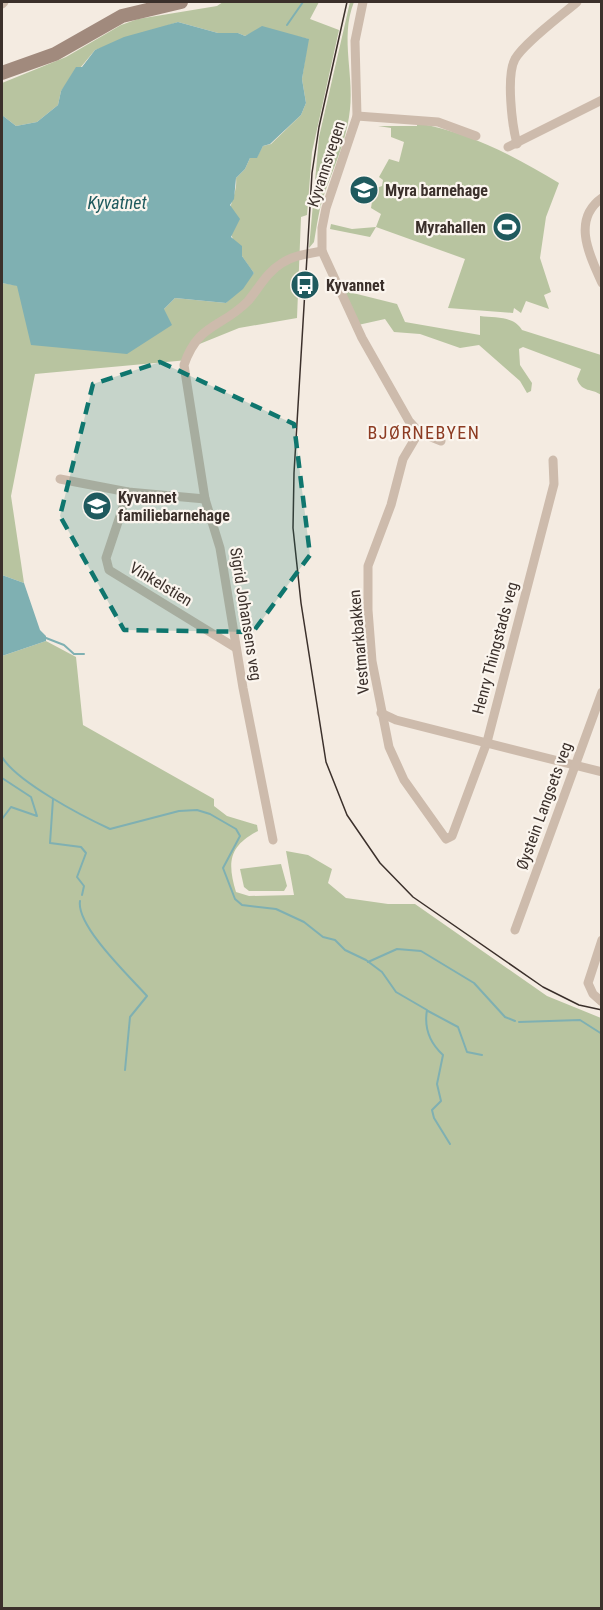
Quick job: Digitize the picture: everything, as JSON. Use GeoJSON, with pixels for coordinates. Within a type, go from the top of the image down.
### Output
{"type":"FeatureCollection","features":[{"type":"Feature","properties":{"kind":"street"},"geometry":{"type":"LineString","coordinates":[[2,73],[55,54],[122,16],[164,3],[181,2]]}},
{"type":"Feature","properties":{"kind":"street","name":"Kyvannsvegen"},"geometry":{"type":"LineString","coordinates":[[363,2],[355,41],[357,116],[326,208],[322,228],[322,251],[342,300],[364,344],[410,421],[419,432]]}},
{"type":"Feature","properties":{"kind":"street"},"geometry":{"type":"LineString","coordinates":[[577,2],[514,60],[511,80],[513,145],[602,100]]}},
{"type":"Feature","properties":{"kind":"street"},"geometry":{"type":"LineString","coordinates":[[357,116],[438,122],[476,136]]}},
{"type":"Feature","properties":{"kind":"street"},"geometry":{"type":"LineString","coordinates":[[602,198],[593,205],[584,237],[602,283]]}},
{"type":"Feature","properties":{"kind":"street","name":"Sigrid Johansens veg"},"geometry":{"type":"LineString","coordinates":[[273,840],[236,648],[220,548],[205,499],[184,365],[190,346],[203,332],[246,302],[282,263],[302,254],[322,251]]}},
{"type":"Feature","properties":{"kind":"street"},"geometry":{"type":"LineString","coordinates":[[419,432],[441,441]]}},
{"type":"Feature","properties":{"kind":"street","name":"Vestmarkbakken"},"geometry":{"type":"LineString","coordinates":[[419,432],[401,465],[391,505],[368,566],[372,661],[389,747],[404,780],[443,836],[450,839]]}},
{"type":"Feature","properties":{"kind":"street","name":"Henry Thingstads veg"},"geometry":{"type":"LineString","coordinates":[[450,839],[487,742],[554,484],[553,460]]}},
{"type":"Feature","properties":{"kind":"street"},"geometry":{"type":"LineString","coordinates":[[60,479],[128,492],[205,499]]}},
{"type":"Feature","properties":{"kind":"street","name":"Vinkelstien"},"geometry":{"type":"LineString","coordinates":[[128,492],[106,558],[109,570],[236,648]]}},
{"type":"Feature","properties":{"kind":"street","name":"Øystein Langsets veg"},"geometry":{"type":"LineString","coordinates":[[514,930],[602,692]]}},
{"type":"Feature","properties":{"kind":"street"},"geometry":{"type":"LineString","coordinates":[[381,713],[396,720],[602,772]]}},
{"type":"Feature","properties":{"kind":"street"},"geometry":{"type":"LineString","coordinates":[[602,940],[588,979],[591,991],[602,1002]]}},
{"type":"Feature","properties":{"kind":"highlighted area"},"geometry":{"type":"Polygon","coordinates":[[[160,362],[294,424],[310,555],[253,632],[124,630],[60,516],[93,384],[160,362]]]}},
{"type":"Feature","properties":{"kind":"green space"},"geometry":{"type":"Polygon","coordinates":[[[223,2],[319,2],[310,19],[339,30],[312,152],[307,215],[301,217],[297,318],[239,328],[197,345],[188,360],[35,374],[11,496],[24,583],[2,575],[2,283],[164,309],[175,298],[226,303],[254,273],[234,241],[229,224],[236,178],[245,169],[250,158],[257,157],[263,146],[271,144],[301,115],[306,103],[302,79],[308,39],[262,28],[245,36],[238,33],[218,33],[178,22],[95,50],[61,91],[58,105],[37,122],[16,126],[2,115],[2,83],[66,57],[121,25],[138,19],[217,6],[223,2]]]}},
{"type":"Feature","properties":{"kind":"green space"},"geometry":{"type":"Polygon","coordinates":[[[350,2],[354,2],[348,30],[351,88],[349,117],[342,146],[321,204],[314,242],[309,248],[319,137],[350,2]]]}},
{"type":"Feature","properties":{"kind":"green space"},"geometry":{"type":"Polygon","coordinates":[[[417,123],[455,132],[491,146],[559,183],[546,217],[540,258],[551,292],[544,295],[549,309],[526,301],[521,313],[514,308],[513,313],[448,308],[465,259],[376,227],[381,214],[371,208],[374,189],[382,186],[383,180],[379,177],[389,159],[399,162],[404,142],[391,137],[391,128],[378,126],[417,126],[417,123]]]}},
{"type":"Feature","properties":{"kind":"green space"},"geometry":{"type":"Polygon","coordinates":[[[331,224],[352,229],[376,227],[370,237],[330,229],[331,224]]]}},
{"type":"Feature","properties":{"kind":"green space"},"geometry":{"type":"Polygon","coordinates":[[[341,290],[397,304],[405,322],[480,335],[480,316],[504,318],[519,325],[522,330],[601,355],[601,395],[584,388],[579,383],[577,379],[581,369],[523,347],[519,349],[520,365],[532,383],[531,391],[527,393],[520,381],[479,345],[460,348],[420,334],[394,332],[385,319],[358,325],[341,290]]]}},
{"type":"Feature","properties":{"kind":"green space"},"geometry":{"type":"Polygon","coordinates":[[[46,641],[76,657],[83,725],[214,799],[214,806],[227,816],[257,825],[258,831],[241,843],[233,856],[231,863],[236,892],[249,896],[294,895],[286,851],[308,855],[332,869],[328,883],[346,898],[388,904],[415,904],[547,996],[601,1018],[601,1608],[2,1608],[2,656],[46,641]]]}},
{"type":"Feature","properties":{"kind":"green space"},"geometry":{"type":"Polygon","coordinates":[[[281,864],[287,886],[284,891],[249,891],[244,887],[240,869],[281,864]]]}},
{"type":"Feature","properties":{"kind":"water","name":"Kyvatnet"},"geometry":{"type":"Polygon","coordinates":[[[178,22],[218,33],[238,33],[245,36],[262,26],[309,39],[302,79],[306,103],[301,115],[270,144],[263,146],[257,158],[250,158],[245,169],[236,178],[234,199],[230,205],[240,219],[231,237],[242,246],[242,256],[254,273],[243,289],[226,303],[175,298],[164,309],[172,325],[127,354],[31,345],[17,286],[2,283],[2,115],[16,126],[37,122],[58,105],[61,91],[76,67],[82,67],[95,50],[124,37],[178,22]]]}},
{"type":"Feature","properties":{"kind":"water"},"geometry":{"type":"Polygon","coordinates":[[[2,575],[24,583],[46,641],[2,656],[2,575]]]}},
{"type":"Feature","properties":{"kind":"waterway"},"geometry":{"type":"LineString","coordinates":[[287,25],[303,2]]}},
{"type":"Feature","properties":{"kind":"waterway"},"geometry":{"type":"LineString","coordinates":[[46,638],[64,645],[74,654],[84,654]]}},
{"type":"Feature","properties":{"kind":"waterway"},"geometry":{"type":"LineString","coordinates":[[2,757],[10,767],[35,787],[67,807],[110,829],[179,811],[197,810],[210,814],[236,829],[240,836],[223,868],[235,899],[242,905],[276,909],[304,922],[323,937],[335,940],[345,950],[366,960],[382,972],[396,992],[427,1010],[426,1023],[429,1034],[443,1055],[437,1084],[441,1101],[432,1110],[434,1118],[450,1144]]}},
{"type":"Feature","properties":{"kind":"waterway"},"geometry":{"type":"LineString","coordinates":[[2,778],[31,797],[37,816],[11,807],[2,819]]}},
{"type":"Feature","properties":{"kind":"waterway"},"geometry":{"type":"LineString","coordinates":[[53,799],[50,843],[81,847],[86,853],[77,877],[84,886],[82,895]]}},
{"type":"Feature","properties":{"kind":"waterway"},"geometry":{"type":"LineString","coordinates":[[80,901],[86,924],[95,937],[147,996],[130,1017],[125,1070]]}},
{"type":"Feature","properties":{"kind":"waterway"},"geometry":{"type":"LineString","coordinates":[[368,962],[397,949],[421,951],[474,983],[505,1017],[515,1021]]}},
{"type":"Feature","properties":{"kind":"waterway"},"geometry":{"type":"LineString","coordinates":[[428,1011],[458,1027],[467,1052],[482,1055]]}},
{"type":"Feature","properties":{"kind":"waterway"},"geometry":{"type":"LineString","coordinates":[[519,1022],[580,1020],[602,1034]]}},
{"type":"Feature","properties":{"kind":"tram line"},"geometry":{"type":"LineString","coordinates":[[347,2],[319,127],[312,173],[294,473],[293,528],[301,603],[326,762],[347,815],[380,863],[413,897],[543,987],[579,1005],[602,1010]]}},
{"type":"Feature","properties":{"kind":"place","name":"Myra barnehage"},"geometry":{"type":"Point","coordinates":[364,190]}},
{"type":"Feature","properties":{"kind":"place","name":"Myrahallen"},"geometry":{"type":"Point","coordinates":[507,227]}},
{"type":"Feature","properties":{"kind":"place","name":"Kyvannet"},"geometry":{"type":"Point","coordinates":[305,285]}},
{"type":"Feature","properties":{"kind":"place","name":"Kyvannet familiebarnehage"},"geometry":{"type":"Point","coordinates":[97,506]}},
{"type":"Feature","properties":{"kind":"district","name":"BJØRNEBYEN"},"geometry":{"type":"Point","coordinates":[424,432]}}]}
